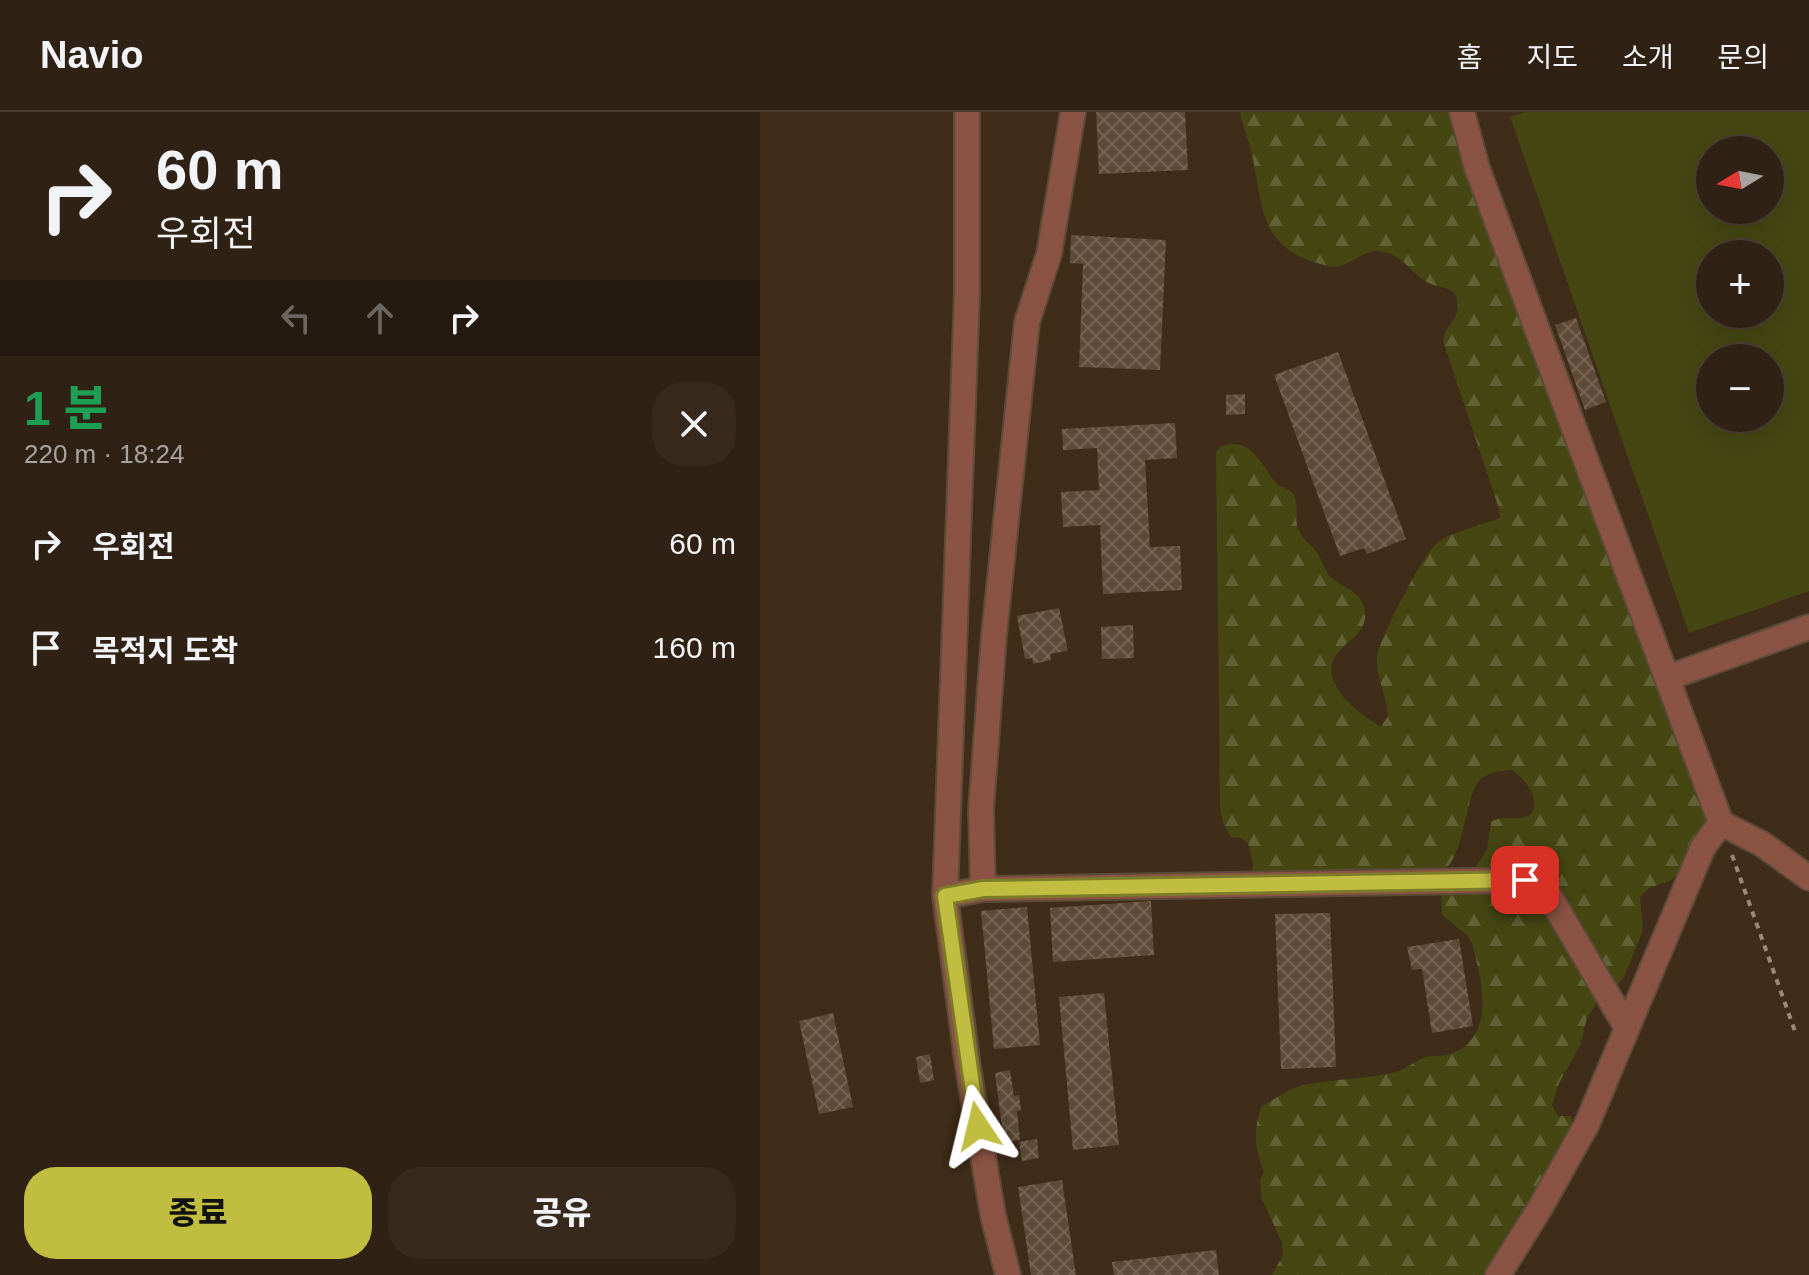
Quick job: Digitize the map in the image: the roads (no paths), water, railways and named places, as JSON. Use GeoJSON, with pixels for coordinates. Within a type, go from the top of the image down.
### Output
{"type":"FeatureCollection","features":[{"type":"Feature","properties":{"kind":"street"},"geometry":{"type":"LineString","coordinates":[[967,112],[967,293],[945,896],[968,1067],[993,1215],[1008,1275]]}},
{"type":"Feature","properties":{"kind":"street"},"geometry":{"type":"LineString","coordinates":[[983,889],[981,810],[994,635],[1027,322],[1049,254],[1073,112]]}},
{"type":"Feature","properties":{"kind":"street"},"geometry":{"type":"LineString","coordinates":[[1462,112],[1477,168],[1721,823],[1753,838],[1809,878]]}},
{"type":"Feature","properties":{"kind":"street"},"geometry":{"type":"LineString","coordinates":[[1667,678],[1809,627]]}},
{"type":"Feature","properties":{"kind":"street"},"geometry":{"type":"LineString","coordinates":[[1498,1275],[1587,1124],[1703,847],[1721,823]]}},
{"type":"Feature","properties":{"kind":"street"},"geometry":{"type":"LineString","coordinates":[[945,896],[983,889],[1525,880],[1539,885],[1550,897],[1627,1028]]}}]}
